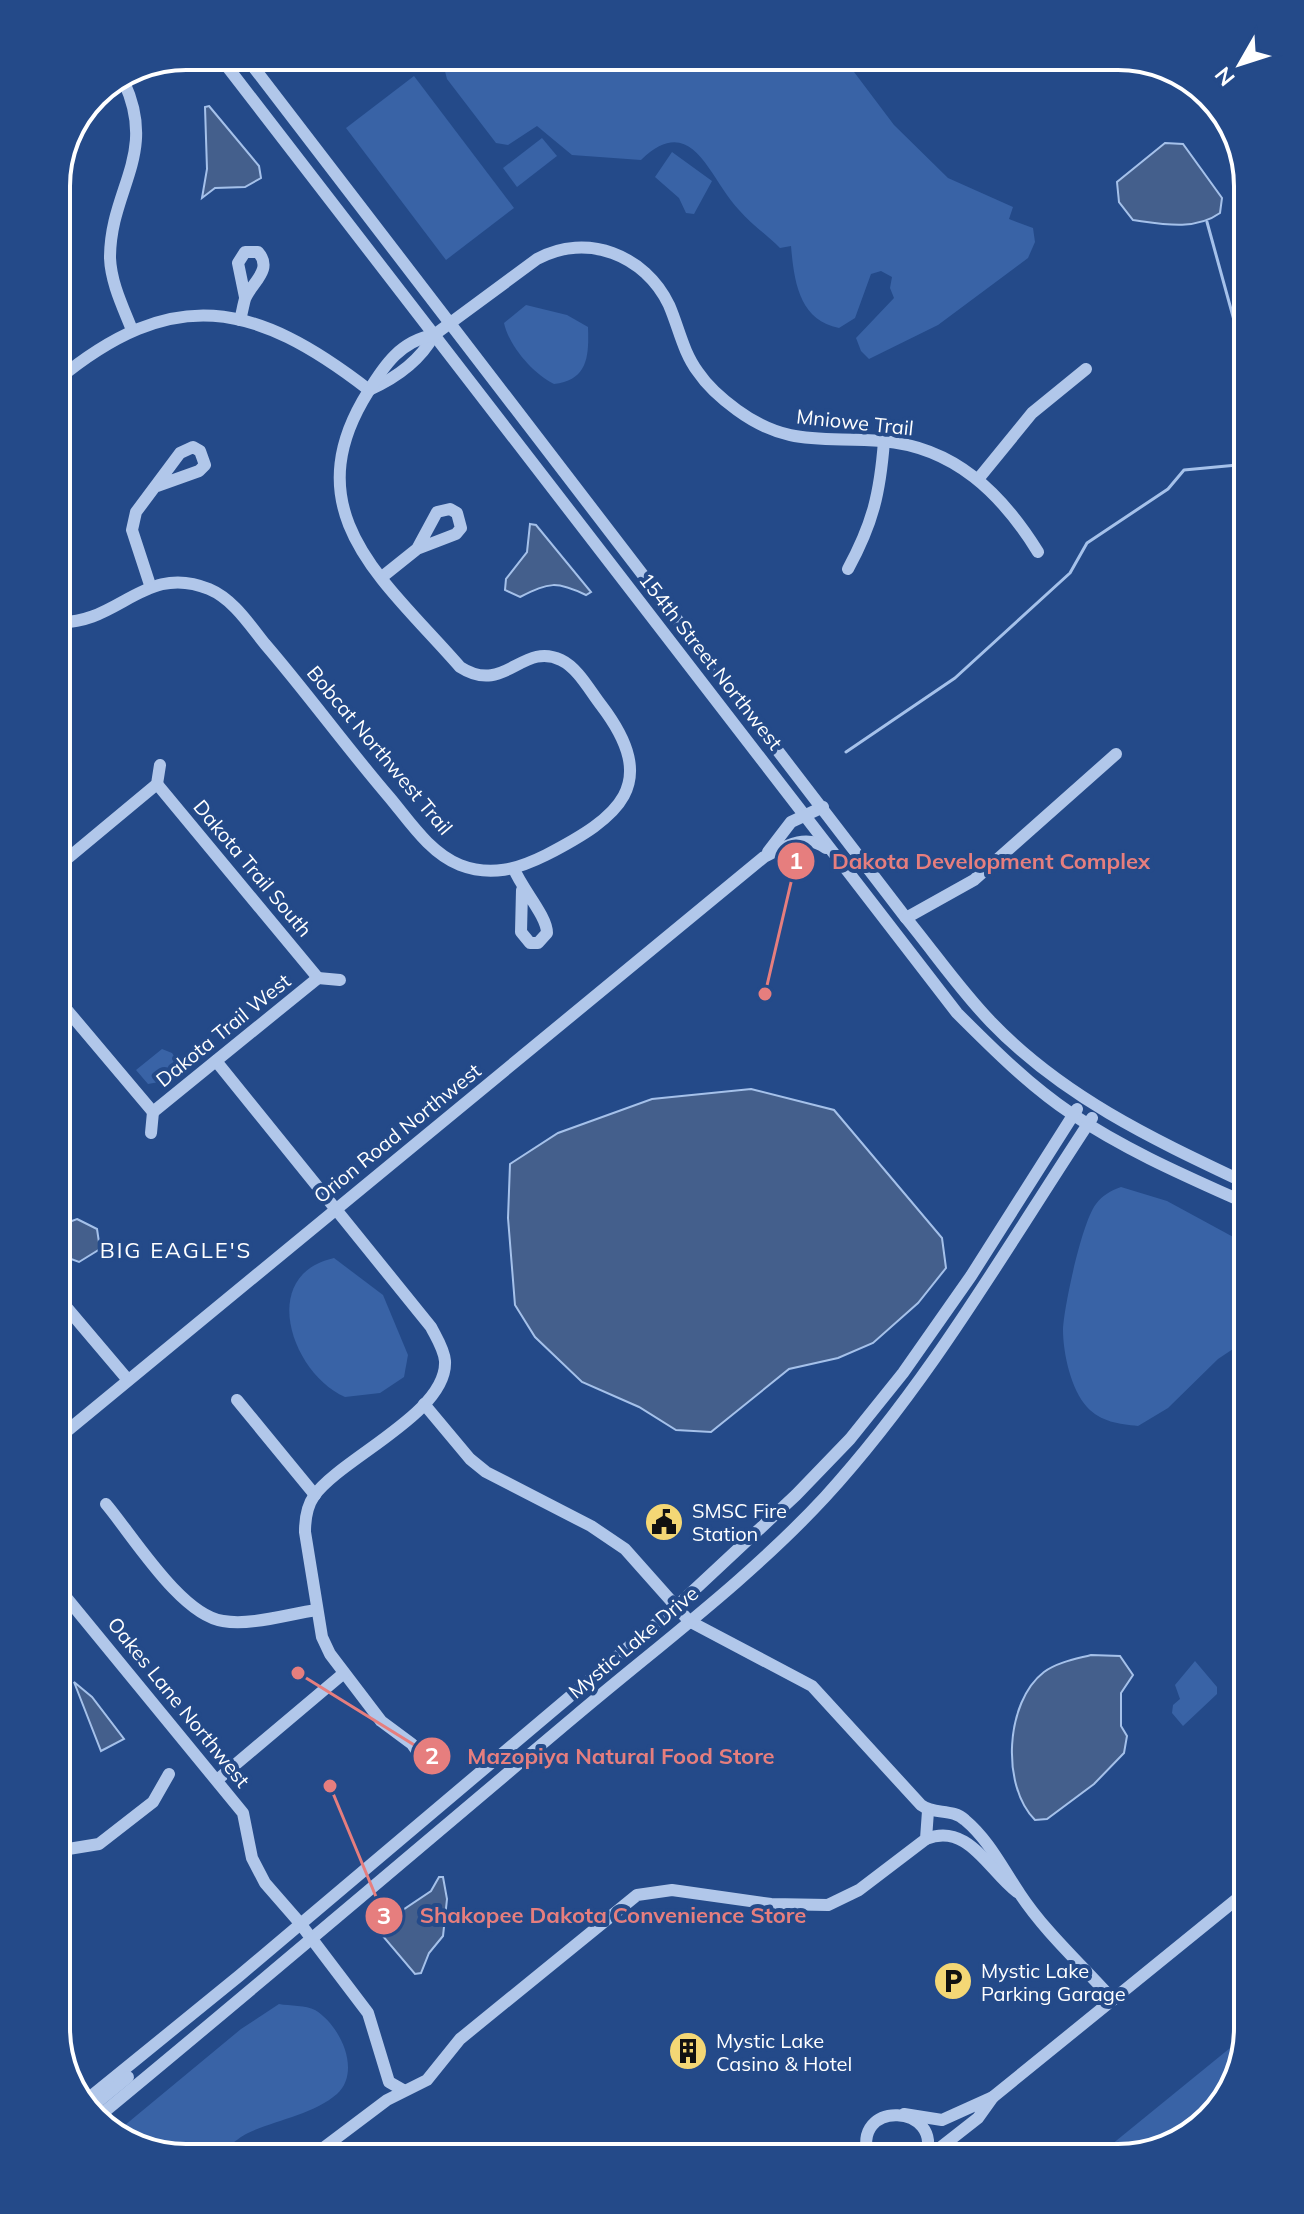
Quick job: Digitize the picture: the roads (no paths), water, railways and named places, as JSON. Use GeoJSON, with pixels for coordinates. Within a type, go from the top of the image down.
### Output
{"type":"FeatureCollection","features":[{"type":"Feature","properties":{"kind":"street","name":"154th Street Northwest"},"geometry":{"type":"LineString","coordinates":[[230,70],[957,1013],[995,1052],[1072,1114],[1151,1160],[1234,1198]]}},
{"type":"Feature","properties":{"kind":"street","name":"154th Street Northwest"},"geometry":{"type":"LineString","coordinates":[[256,70],[906,918],[990,1021],[1036,1064],[1083,1100],[1234,1177]]}},
{"type":"Feature","properties":{"kind":"street"},"geometry":{"type":"LineString","coordinates":[[126,88],[138,119],[138,139],[116,219],[110,258],[115,287],[132,330]]}},
{"type":"Feature","properties":{"kind":"street","name":"Mniowe Trail"},"geometry":{"type":"LineString","coordinates":[[449,324],[555,249],[593,247],[613,252],[647,274],[669,306],[685,350],[698,372],[714,391],[752,420],[779,433],[806,439],[884,441],[938,454],[979,478],[1020,523],[1038,552]]}},
{"type":"Feature","properties":{"kind":"street"},"geometry":{"type":"LineString","coordinates":[[240,320],[245,297]]}},
{"type":"Feature","properties":{"kind":"street"},"geometry":{"type":"LineString","coordinates":[[70,370],[97,348],[132,330],[180,317],[240,320],[283,334],[369,390]]}},
{"type":"Feature","properties":{"kind":"street","name":"Bobcat Northwest Trail"},"geometry":{"type":"LineString","coordinates":[[70,622],[98,616],[150,585],[184,582],[213,590],[226,600],[434,848],[456,864],[474,870],[514,869],[597,828],[613,813],[624,794],[630,769],[622,736],[564,661],[551,656],[536,657],[499,676],[473,676],[460,667],[382,577],[355,543],[347,525],[339,487],[346,430],[388,361],[413,338],[434,335],[449,324]]}},
{"type":"Feature","properties":{"kind":"street"},"geometry":{"type":"LineString","coordinates":[[979,478],[1032,413],[1086,369]]}},
{"type":"Feature","properties":{"kind":"street"},"geometry":{"type":"LineString","coordinates":[[848,569],[869,531],[877,504],[884,441]]}},
{"type":"Feature","properties":{"kind":"street"},"geometry":{"type":"LineString","coordinates":[[150,585],[132,530],[143,498],[157,486]]}},
{"type":"Feature","properties":{"kind":"street"},"geometry":{"type":"LineString","coordinates":[[382,577],[417,549]]}},
{"type":"Feature","properties":{"kind":"street"},"geometry":{"type":"LineString","coordinates":[[906,918],[974,880],[1116,754]]}},
{"type":"Feature","properties":{"kind":"street"},"geometry":{"type":"LineString","coordinates":[[70,856],[157,784],[160,765]]}},
{"type":"Feature","properties":{"kind":"street","name":"Dakota Trail South"},"geometry":{"type":"LineString","coordinates":[[157,784],[318,978]]}},
{"type":"Feature","properties":{"kind":"street","name":"Orion Road Northwest"},"geometry":{"type":"LineString","coordinates":[[764,857],[791,822],[823,807]]}},
{"type":"Feature","properties":{"kind":"street","name":"Orion Road Northwest"},"geometry":{"type":"LineString","coordinates":[[70,1428],[764,857],[791,843],[805,841],[816,841],[836,855]]}},
{"type":"Feature","properties":{"kind":"street"},"geometry":{"type":"LineString","coordinates":[[514,869],[522,890]]}},
{"type":"Feature","properties":{"kind":"street"},"geometry":{"type":"LineString","coordinates":[[318,978],[340,980]]}},
{"type":"Feature","properties":{"kind":"street","name":"Dakota Trail West"},"geometry":{"type":"LineString","coordinates":[[153,1112],[318,978]]}},
{"type":"Feature","properties":{"kind":"street"},"geometry":{"type":"LineString","coordinates":[[70,1014],[153,1112],[151,1133]]}},
{"type":"Feature","properties":{"kind":"street"},"geometry":{"type":"LineString","coordinates":[[216,1061],[431,1327],[440,1345],[445,1362],[441,1381],[424,1404],[315,1495],[305,1518],[322,1637],[344,1673],[381,1721],[412,1744],[424,1761]]}},
{"type":"Feature","properties":{"kind":"street","name":"Mystic Lake Drive"},"geometry":{"type":"LineString","coordinates":[[92,2095],[677,1606],[807,1484],[850,1439],[903,1373],[971,1276],[1083,1100]]}},
{"type":"Feature","properties":{"kind":"street","name":"Mystic Lake Drive"},"geometry":{"type":"LineString","coordinates":[[106,2111],[763,1558],[871,1444],[961,1323],[1098,1109]]}},
{"type":"Feature","properties":{"kind":"street"},"geometry":{"type":"LineString","coordinates":[[70,1312],[128,1380]]}},
{"type":"Feature","properties":{"kind":"street"},"geometry":{"type":"LineString","coordinates":[[237,1400],[315,1495]]}},
{"type":"Feature","properties":{"kind":"street"},"geometry":{"type":"LineString","coordinates":[[424,1404],[470,1459],[486,1472],[611,1538],[658,1582],[689,1621],[812,1686],[928,1811],[955,1813],[965,1820],[1007,1870],[1020,1894]]}},
{"type":"Feature","properties":{"kind":"street"},"geometry":{"type":"LineString","coordinates":[[106,1504],[188,1603],[210,1618],[227,1622],[317,1610]]}},
{"type":"Feature","properties":{"kind":"street","name":"Oakes Lane Northwest"},"geometry":{"type":"LineString","coordinates":[[70,1602],[243,1813],[252,1858],[265,1883],[299,1922],[368,2013],[389,2082],[403,2090]]}},
{"type":"Feature","properties":{"kind":"street"},"geometry":{"type":"LineString","coordinates":[[217,1780],[344,1673]]}},
{"type":"Feature","properties":{"kind":"street"},"geometry":{"type":"LineString","coordinates":[[70,1849],[99,1844],[153,1802],[169,1774]]}},
{"type":"Feature","properties":{"kind":"street"},"geometry":{"type":"LineString","coordinates":[[926,1839],[928,1811]]}},
{"type":"Feature","properties":{"kind":"street"},"geometry":{"type":"LineString","coordinates":[[326,2144],[403,2090],[427,2080],[460,2039],[637,1895],[672,1890],[771,1904],[828,1905],[859,1890],[926,1839],[949,1834],[963,1838],[1020,1894],[1113,2000]]}},
{"type":"Feature","properties":{"kind":"street"},"geometry":{"type":"LineString","coordinates":[[867,2144],[870,2129],[884,2116],[904,2114],[942,2120],[993,2097],[1234,1901]]}},
{"type":"Feature","properties":{"kind":"street","name":"Mystic Lake Drive"},"geometry":{"type":"LineString","coordinates":[[97,2102],[132,2073],[147,2052]]}},
{"type":"Feature","properties":{"kind":"street"},"geometry":{"type":"LineString","coordinates":[[944,2144],[978,2118],[993,2097]]}},
{"type":"Feature","properties":{"kind":"street"},"geometry":{"type":"LineString","coordinates":[[904,2114],[913,2118],[926,2133],[926,2144]]}},
{"type":"Feature","properties":{"kind":"waterway"},"geometry":{"type":"LineString","coordinates":[[1207,222],[1234,320]]}},
{"type":"Feature","properties":{"kind":"waterway"},"geometry":{"type":"LineString","coordinates":[[846,752],[955,678],[1070,573],[1087,543],[1168,489],[1184,470],[1234,465]]}},
{"type":"Feature","properties":{"kind":"place","name":"Dakota Development Complex"},"geometry":{"type":"Point","coordinates":[765,994]}},
{"type":"Feature","properties":{"kind":"place","name":"SMSC Fire Station"},"geometry":{"type":"Point","coordinates":[664,1522]}},
{"type":"Feature","properties":{"kind":"place","name":"Mazopiya Natural Food Store"},"geometry":{"type":"Point","coordinates":[298,1673]}},
{"type":"Feature","properties":{"kind":"place","name":"Shakopee Dakota Convenience Store"},"geometry":{"type":"Point","coordinates":[330,1786]}},
{"type":"Feature","properties":{"kind":"place","name":"Mystic Lake Parking Garage"},"geometry":{"type":"Point","coordinates":[953,1981]}},
{"type":"Feature","properties":{"kind":"place","name":"Mystic Lake Casino & Hotel"},"geometry":{"type":"Point","coordinates":[688,2051]}},
{"type":"Feature","properties":{"kind":"district","name":"BIG EAGLE'S"},"geometry":{"type":"Point","coordinates":[176,1250]}}]}
